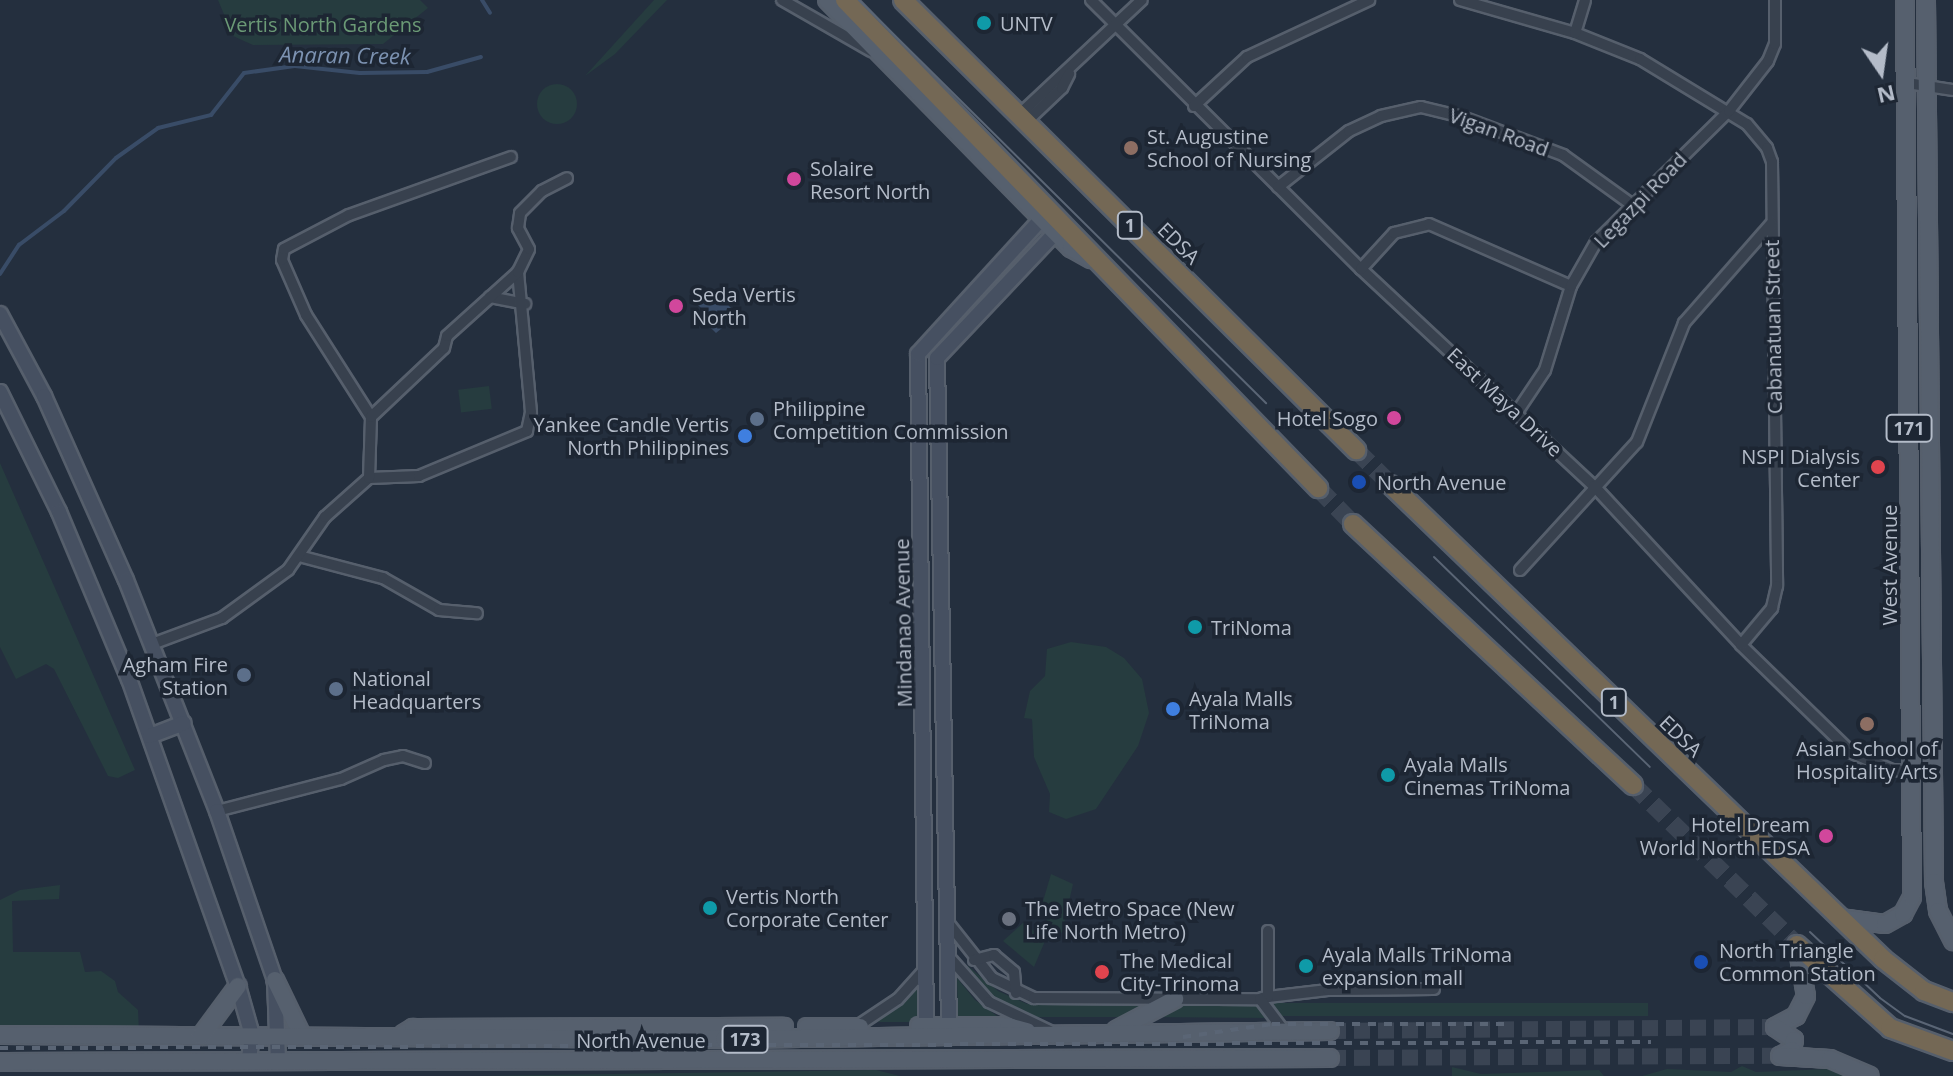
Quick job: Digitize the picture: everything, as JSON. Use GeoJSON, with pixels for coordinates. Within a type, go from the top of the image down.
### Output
{"type":"FeatureCollection","features":[{"type":"Feature","properties":{"kind":"highway"},"geometry":{"type":"LineString","coordinates":[[845,0],[1052,211],[1091,259],[1318,488]]}},
{"type":"Feature","properties":{"kind":"highway","name":"EDSA"},"geometry":{"type":"LineString","coordinates":[[903,0],[1356,450]]}},
{"type":"Feature","properties":{"kind":"highway","name":"EDSA"},"geometry":{"type":"LineString","coordinates":[[1391,485],[1901,975],[1953,1002]]}},
{"type":"Feature","properties":{"kind":"highway","name":"1"},"geometry":{"type":"LineString","coordinates":[[1353,524],[1633,785]]}},
{"type":"Feature","properties":{"kind":"highway"},"geometry":{"type":"LineString","coordinates":[[1797,945],[1890,1028],[1953,1051]]}},
{"type":"Feature","properties":{"kind":"main road"},"geometry":{"type":"LineString","coordinates":[[827,0],[1056,232],[1091,259]]}},
{"type":"Feature","properties":{"kind":"main road","name":"West Avenue"},"geometry":{"type":"LineString","coordinates":[[1838,917],[1885,924],[1910,904],[1905,0]]}},
{"type":"Feature","properties":{"kind":"main road","name":"West Avenue"},"geometry":{"type":"LineString","coordinates":[[1926,0],[1934,882],[1938,911],[1953,941]]}},
{"type":"Feature","properties":{"kind":"main road"},"geometry":{"type":"LineString","coordinates":[[1797,945],[1806,996],[1796,1016],[1775,1027],[1794,1040],[1792,1050],[1780,1056],[1830,1059],[1870,1076]]}},
{"type":"Feature","properties":{"kind":"main road"},"geometry":{"type":"LineString","coordinates":[[275,980],[301,1034]]}},
{"type":"Feature","properties":{"kind":"main road"},"geometry":{"type":"LineString","coordinates":[[201,1036],[238,986]]}},
{"type":"Feature","properties":{"kind":"main road"},"geometry":{"type":"LineString","coordinates":[[1113,1031],[1175,999]]}},
{"type":"Feature","properties":{"kind":"main road","name":"North Avenue"},"geometry":{"type":"LineString","coordinates":[[778,1033],[856,1027],[925,1032]]}},
{"type":"Feature","properties":{"kind":"main road","name":"North Avenue"},"geometry":{"type":"LineString","coordinates":[[0,1035],[403,1034],[413,1028],[724,1033],[1330,1031]]}},
{"type":"Feature","properties":{"kind":"main road"},"geometry":{"type":"LineString","coordinates":[[566,1038],[602,1031]]}},
{"type":"Feature","properties":{"kind":"main road","name":"North Avenue"},"geometry":{"type":"LineString","coordinates":[[403,1034],[413,1040],[566,1038],[602,1031]]}},
{"type":"Feature","properties":{"kind":"main road","name":"Mindanao Avenue"},"geometry":{"type":"LineString","coordinates":[[924,1068],[925,1032]]}},
{"type":"Feature","properties":{"kind":"main road","name":"Mindanao Avenue"},"geometry":{"type":"LineString","coordinates":[[950,1032],[951,1068]]}},
{"type":"Feature","properties":{"kind":"main road","name":"North Avenue"},"geometry":{"type":"LineString","coordinates":[[0,1062],[278,1061],[951,1068],[1330,1058]]}},
{"type":"Feature","properties":{"kind":"street"},"geometry":{"type":"LineString","coordinates":[[782,0],[877,54]]}},
{"type":"Feature","properties":{"kind":"street","name":"East Maya Drive"},"geometry":{"type":"LineString","coordinates":[[1091,0],[1361,269],[1594,486],[1741,645],[1863,761],[1910,772],[1932,773]]}},
{"type":"Feature","properties":{"kind":"street"},"geometry":{"type":"LineString","coordinates":[[1022,118],[1062,88],[1070,72],[1142,0]]}},
{"type":"Feature","properties":{"kind":"street"},"geometry":{"type":"LineString","coordinates":[[1194,106],[1247,57],[1369,0]]}},
{"type":"Feature","properties":{"kind":"street","name":"Cabanatuan Street"},"geometry":{"type":"LineString","coordinates":[[1460,0],[1575,33],[1640,59],[1758,131],[1767,148],[1772,223],[1777,586],[1772,608],[1741,645]]}},
{"type":"Feature","properties":{"kind":"street"},"geometry":{"type":"LineString","coordinates":[[1575,33],[1585,0]]}},
{"type":"Feature","properties":{"kind":"street","name":"Legazpi Road"},"geometry":{"type":"LineString","coordinates":[[1517,412],[1545,370],[1571,286],[1596,242],[1631,204],[1729,111],[1773,51],[1775,0]]}},
{"type":"Feature","properties":{"kind":"street"},"geometry":{"type":"LineString","coordinates":[[1907,83],[1927,90],[1953,90]]}},
{"type":"Feature","properties":{"kind":"street","name":"Vigan Road"},"geometry":{"type":"LineString","coordinates":[[1278,187],[1349,131],[1381,116],[1421,107],[1462,117],[1563,155],[1631,204]]}},
{"type":"Feature","properties":{"kind":"street"},"geometry":{"type":"LineString","coordinates":[[369,478],[371,417],[306,315],[282,260],[284,249],[349,215],[511,157]]}},
{"type":"Feature","properties":{"kind":"street"},"geometry":{"type":"LineString","coordinates":[[371,417],[518,272],[529,249],[518,228],[520,213],[542,191],[567,178]]}},
{"type":"Feature","properties":{"kind":"street","name":"Mindanao Avenue"},"geometry":{"type":"LineString","coordinates":[[925,1032],[918,354],[1042,218]]}},
{"type":"Feature","properties":{"kind":"street"},"geometry":{"type":"LineString","coordinates":[[1520,570],[1643,433],[1684,323],[1772,223]]}},
{"type":"Feature","properties":{"kind":"street"},"geometry":{"type":"LineString","coordinates":[[1361,269],[1394,233],[1429,224],[1571,286]]}},
{"type":"Feature","properties":{"kind":"street","name":"Mindanao Avenue"},"geometry":{"type":"LineString","coordinates":[[950,1032],[949,848],[944,839],[937,358],[1056,232]]}},
{"type":"Feature","properties":{"kind":"street"},"geometry":{"type":"LineString","coordinates":[[1009,253],[1018,255],[1022,267]]}},
{"type":"Feature","properties":{"kind":"street"},"geometry":{"type":"LineString","coordinates":[[152,644],[247,603],[299,556],[325,517],[369,478],[419,476],[527,431],[531,412],[525,304],[518,272]]}},
{"type":"Feature","properties":{"kind":"street"},"geometry":{"type":"LineString","coordinates":[[490,297],[525,304]]}},
{"type":"Feature","properties":{"kind":"street"},"geometry":{"type":"LineString","coordinates":[[0,314],[44,396],[152,644],[217,811],[275,980],[278,1061]]}},
{"type":"Feature","properties":{"kind":"street"},"geometry":{"type":"LineString","coordinates":[[0,392],[59,512],[150,736],[238,986],[252,1035],[249,1061]]}},
{"type":"Feature","properties":{"kind":"street"},"geometry":{"type":"LineString","coordinates":[[299,556],[383,578],[439,610],[477,613]]}},
{"type":"Feature","properties":{"kind":"street"},"geometry":{"type":"LineString","coordinates":[[150,736],[184,723]]}},
{"type":"Feature","properties":{"kind":"street"},"geometry":{"type":"LineString","coordinates":[[217,811],[341,779],[384,760],[403,756],[425,763]]}},
{"type":"Feature","properties":{"kind":"street"},"geometry":{"type":"LineString","coordinates":[[950,925],[974,960],[1016,993],[1047,999],[1264,998],[1328,990],[1434,989]]}},
{"type":"Feature","properties":{"kind":"street"},"geometry":{"type":"LineString","coordinates":[[1268,931],[1264,998],[1284,1031]]}},
{"type":"Feature","properties":{"kind":"street"},"geometry":{"type":"LineString","coordinates":[[974,960],[994,955],[1014,972],[1016,993]]}},
{"type":"Feature","properties":{"kind":"street"},"geometry":{"type":"LineString","coordinates":[[950,958],[989,1002],[1052,1032]]}},
{"type":"Feature","properties":{"kind":"street"},"geometry":{"type":"LineString","coordinates":[[856,1027],[892,1005],[926,968]]}},
{"type":"Feature","properties":{"kind":"street"},"geometry":{"type":"LineString","coordinates":[[926,1002],[950,1003]]}},
{"type":"Feature","properties":{"kind":"green space","name":"Vertis North Gardens"},"geometry":{"type":"Polygon","coordinates":[[[218,0],[420,0],[428,8],[383,44],[253,45],[233,36],[218,0]]]}},
{"type":"Feature","properties":{"kind":"green space"},"geometry":{"type":"Polygon","coordinates":[[[654,0],[667,0],[615,54],[585,76],[654,0]]]}},
{"type":"Feature","properties":{"kind":"green space"},"geometry":{"type":"Polygon","coordinates":[[[557,84],[571,90],[577,104],[571,118],[557,124],[543,118],[537,104],[543,90],[557,84]]]}},
{"type":"Feature","properties":{"kind":"green space"},"geometry":{"type":"Polygon","coordinates":[[[489,386],[492,409],[461,413],[458,390],[489,386]]]}},
{"type":"Feature","properties":{"kind":"green space"},"geometry":{"type":"Polygon","coordinates":[[[0,463],[135,770],[118,778],[108,776],[54,669],[46,664],[16,679],[0,647],[0,463]]]}},
{"type":"Feature","properties":{"kind":"green space"},"geometry":{"type":"Polygon","coordinates":[[[1071,642],[1106,647],[1124,658],[1142,679],[1149,713],[1138,746],[1096,809],[1066,819],[1049,812],[1050,794],[1034,757],[1032,719],[1024,718],[1030,691],[1045,676],[1047,649],[1071,642]]]}},
{"type":"Feature","properties":{"kind":"green space"},"geometry":{"type":"Polygon","coordinates":[[[1051,874],[1073,884],[1062,933],[1049,925],[1041,908],[1051,874]]]}},
{"type":"Feature","properties":{"kind":"green space"},"geometry":{"type":"Polygon","coordinates":[[[60,885],[59,899],[12,901],[13,952],[80,952],[85,972],[101,971],[115,981],[118,992],[138,1010],[139,1031],[0,1030],[0,900],[20,890],[60,885]]]}},
{"type":"Feature","properties":{"kind":"green space"},"geometry":{"type":"Polygon","coordinates":[[[1024,922],[1045,941],[1034,967],[1003,941],[1024,922]]]}},
{"type":"Feature","properties":{"kind":"green space"},"geometry":{"type":"Polygon","coordinates":[[[968,966],[998,991],[1027,1004],[1157,1006],[1134,1017],[1034,1017],[993,997],[965,969],[968,966]]]}},
{"type":"Feature","properties":{"kind":"green space"},"geometry":{"type":"Polygon","coordinates":[[[957,978],[975,1000],[1004,1021],[958,1022],[957,978]]]}},
{"type":"Feature","properties":{"kind":"green space"},"geometry":{"type":"Polygon","coordinates":[[[917,986],[919,1022],[878,1022],[917,986]]]}},
{"type":"Feature","properties":{"kind":"green space"},"geometry":{"type":"Polygon","coordinates":[[[1270,1003],[1648,1003],[1648,1016],[1270,1016],[1270,1003]]]}},
{"type":"Feature","properties":{"kind":"green space"},"geometry":{"type":"Polygon","coordinates":[[[1264,1005],[1272,1018],[1146,1017],[1169,1006],[1264,1005]]]}},
{"type":"Feature","properties":{"kind":"green space"},"geometry":{"type":"Polygon","coordinates":[[[1742,1066],[1756,1072],[1831,1069],[1846,1076],[1642,1076],[1667,1069],[1731,1072],[1742,1066]]]}},
{"type":"Feature","properties":{"kind":"green space"},"geometry":{"type":"Polygon","coordinates":[[[1452,1067],[1481,1074],[1599,1070],[1604,1076],[1452,1076],[1452,1067]]]}},
{"type":"Feature","properties":{"kind":"green space"},"geometry":{"type":"Polygon","coordinates":[[[876,1070],[900,1076],[469,1076],[876,1070]]]}},
{"type":"Feature","properties":{"kind":"water"},"geometry":{"type":"Polygon","coordinates":[[[712,289],[738,315],[716,333],[707,324],[712,319],[697,304],[712,289]]]}},
{"type":"Feature","properties":{"kind":"waterway","name":"Anaran Creek"},"geometry":{"type":"LineString","coordinates":[[482,0],[490,13]]}},
{"type":"Feature","properties":{"kind":"waterway","name":"Anaran Creek"},"geometry":{"type":"LineString","coordinates":[[0,274],[19,245],[64,211],[116,158],[158,128],[211,115],[244,73],[295,66],[360,73],[427,72],[481,57]]}},
{"type":"Feature","properties":{"kind":"tunnel"},"geometry":{"type":"LineString","coordinates":[[1356,450],[1391,485]]}},
{"type":"Feature","properties":{"kind":"tunnel"},"geometry":{"type":"LineString","coordinates":[[1318,488],[1353,524]]}},
{"type":"Feature","properties":{"kind":"tunnel"},"geometry":{"type":"LineString","coordinates":[[1633,785],[1797,945]]}},
{"type":"Feature","properties":{"kind":"tunnel"},"geometry":{"type":"LineString","coordinates":[[1330,1031],[1775,1027]]}},
{"type":"Feature","properties":{"kind":"tunnel"},"geometry":{"type":"LineString","coordinates":[[1330,1058],[1780,1056]]}},
{"type":"Feature","properties":{"kind":"tram line"},"geometry":{"type":"LineString","coordinates":[[859,0],[1266,403]]}},
{"type":"Feature","properties":{"kind":"tram line"},"geometry":{"type":"LineString","coordinates":[[1434,557],[1650,767]]}},
{"type":"Feature","properties":{"kind":"tram line"},"geometry":{"type":"LineString","coordinates":[[1810,932],[1880,998],[1905,1016],[1953,1034]]}},
{"type":"Feature","properties":{"kind":"railway"},"geometry":{"type":"LineString","coordinates":[[1183,1037],[1272,1024],[1510,1024]]}},
{"type":"Feature","properties":{"kind":"railway"},"geometry":{"type":"LineString","coordinates":[[0,1048],[1651,1042]]}},
{"type":"Feature","properties":{"kind":"place","name":"UNTV"},"geometry":{"type":"Point","coordinates":[984,23]}},
{"type":"Feature","properties":{"kind":"place","name":"St. Augustine School of Nursing"},"geometry":{"type":"Point","coordinates":[1131,148]}},
{"type":"Feature","properties":{"kind":"place","name":"Solaire Resort North"},"geometry":{"type":"Point","coordinates":[794,179]}},
{"type":"Feature","properties":{"kind":"place","name":"Seda Vertis North"},"geometry":{"type":"Point","coordinates":[676,306]}},
{"type":"Feature","properties":{"kind":"place","name":"Hotel Sogo"},"geometry":{"type":"Point","coordinates":[1394,418]}},
{"type":"Feature","properties":{"kind":"place","name":"Philippine Competition Commission"},"geometry":{"type":"Point","coordinates":[757,419]}},
{"type":"Feature","properties":{"kind":"place","name":"Yankee Candle Vertis North Philippines"},"geometry":{"type":"Point","coordinates":[745,436]}},
{"type":"Feature","properties":{"kind":"place","name":"NSPI Dialysis Center"},"geometry":{"type":"Point","coordinates":[1878,467]}},
{"type":"Feature","properties":{"kind":"place","name":"North Avenue"},"geometry":{"type":"Point","coordinates":[1359,482]}},
{"type":"Feature","properties":{"kind":"place","name":"TriNoma"},"geometry":{"type":"Point","coordinates":[1195,627]}},
{"type":"Feature","properties":{"kind":"place","name":"Agham Fire Station"},"geometry":{"type":"Point","coordinates":[244,675]}},
{"type":"Feature","properties":{"kind":"place","name":"National Headquarters"},"geometry":{"type":"Point","coordinates":[336,689]}},
{"type":"Feature","properties":{"kind":"place","name":"Ayala Malls TriNoma"},"geometry":{"type":"Point","coordinates":[1173,709]}},
{"type":"Feature","properties":{"kind":"place","name":"Asian School of Hospitality Arts"},"geometry":{"type":"Point","coordinates":[1867,724]}},
{"type":"Feature","properties":{"kind":"place","name":"Ayala Malls Cinemas TriNoma"},"geometry":{"type":"Point","coordinates":[1388,775]}},
{"type":"Feature","properties":{"kind":"place","name":"Hotel Dream World North EDSA"},"geometry":{"type":"Point","coordinates":[1826,836]}},
{"type":"Feature","properties":{"kind":"place","name":"Vertis North Corporate Center"},"geometry":{"type":"Point","coordinates":[710,908]}},
{"type":"Feature","properties":{"kind":"place","name":"The Metro Space (New Life North Metro)"},"geometry":{"type":"Point","coordinates":[1009,919]}},
{"type":"Feature","properties":{"kind":"place","name":"North Triangle Common Station"},"geometry":{"type":"Point","coordinates":[1701,962]}},
{"type":"Feature","properties":{"kind":"place","name":"Ayala Malls TriNoma expansion mall"},"geometry":{"type":"Point","coordinates":[1306,966]}},
{"type":"Feature","properties":{"kind":"place","name":"The Medical City-Trinoma"},"geometry":{"type":"Point","coordinates":[1102,972]}}]}
